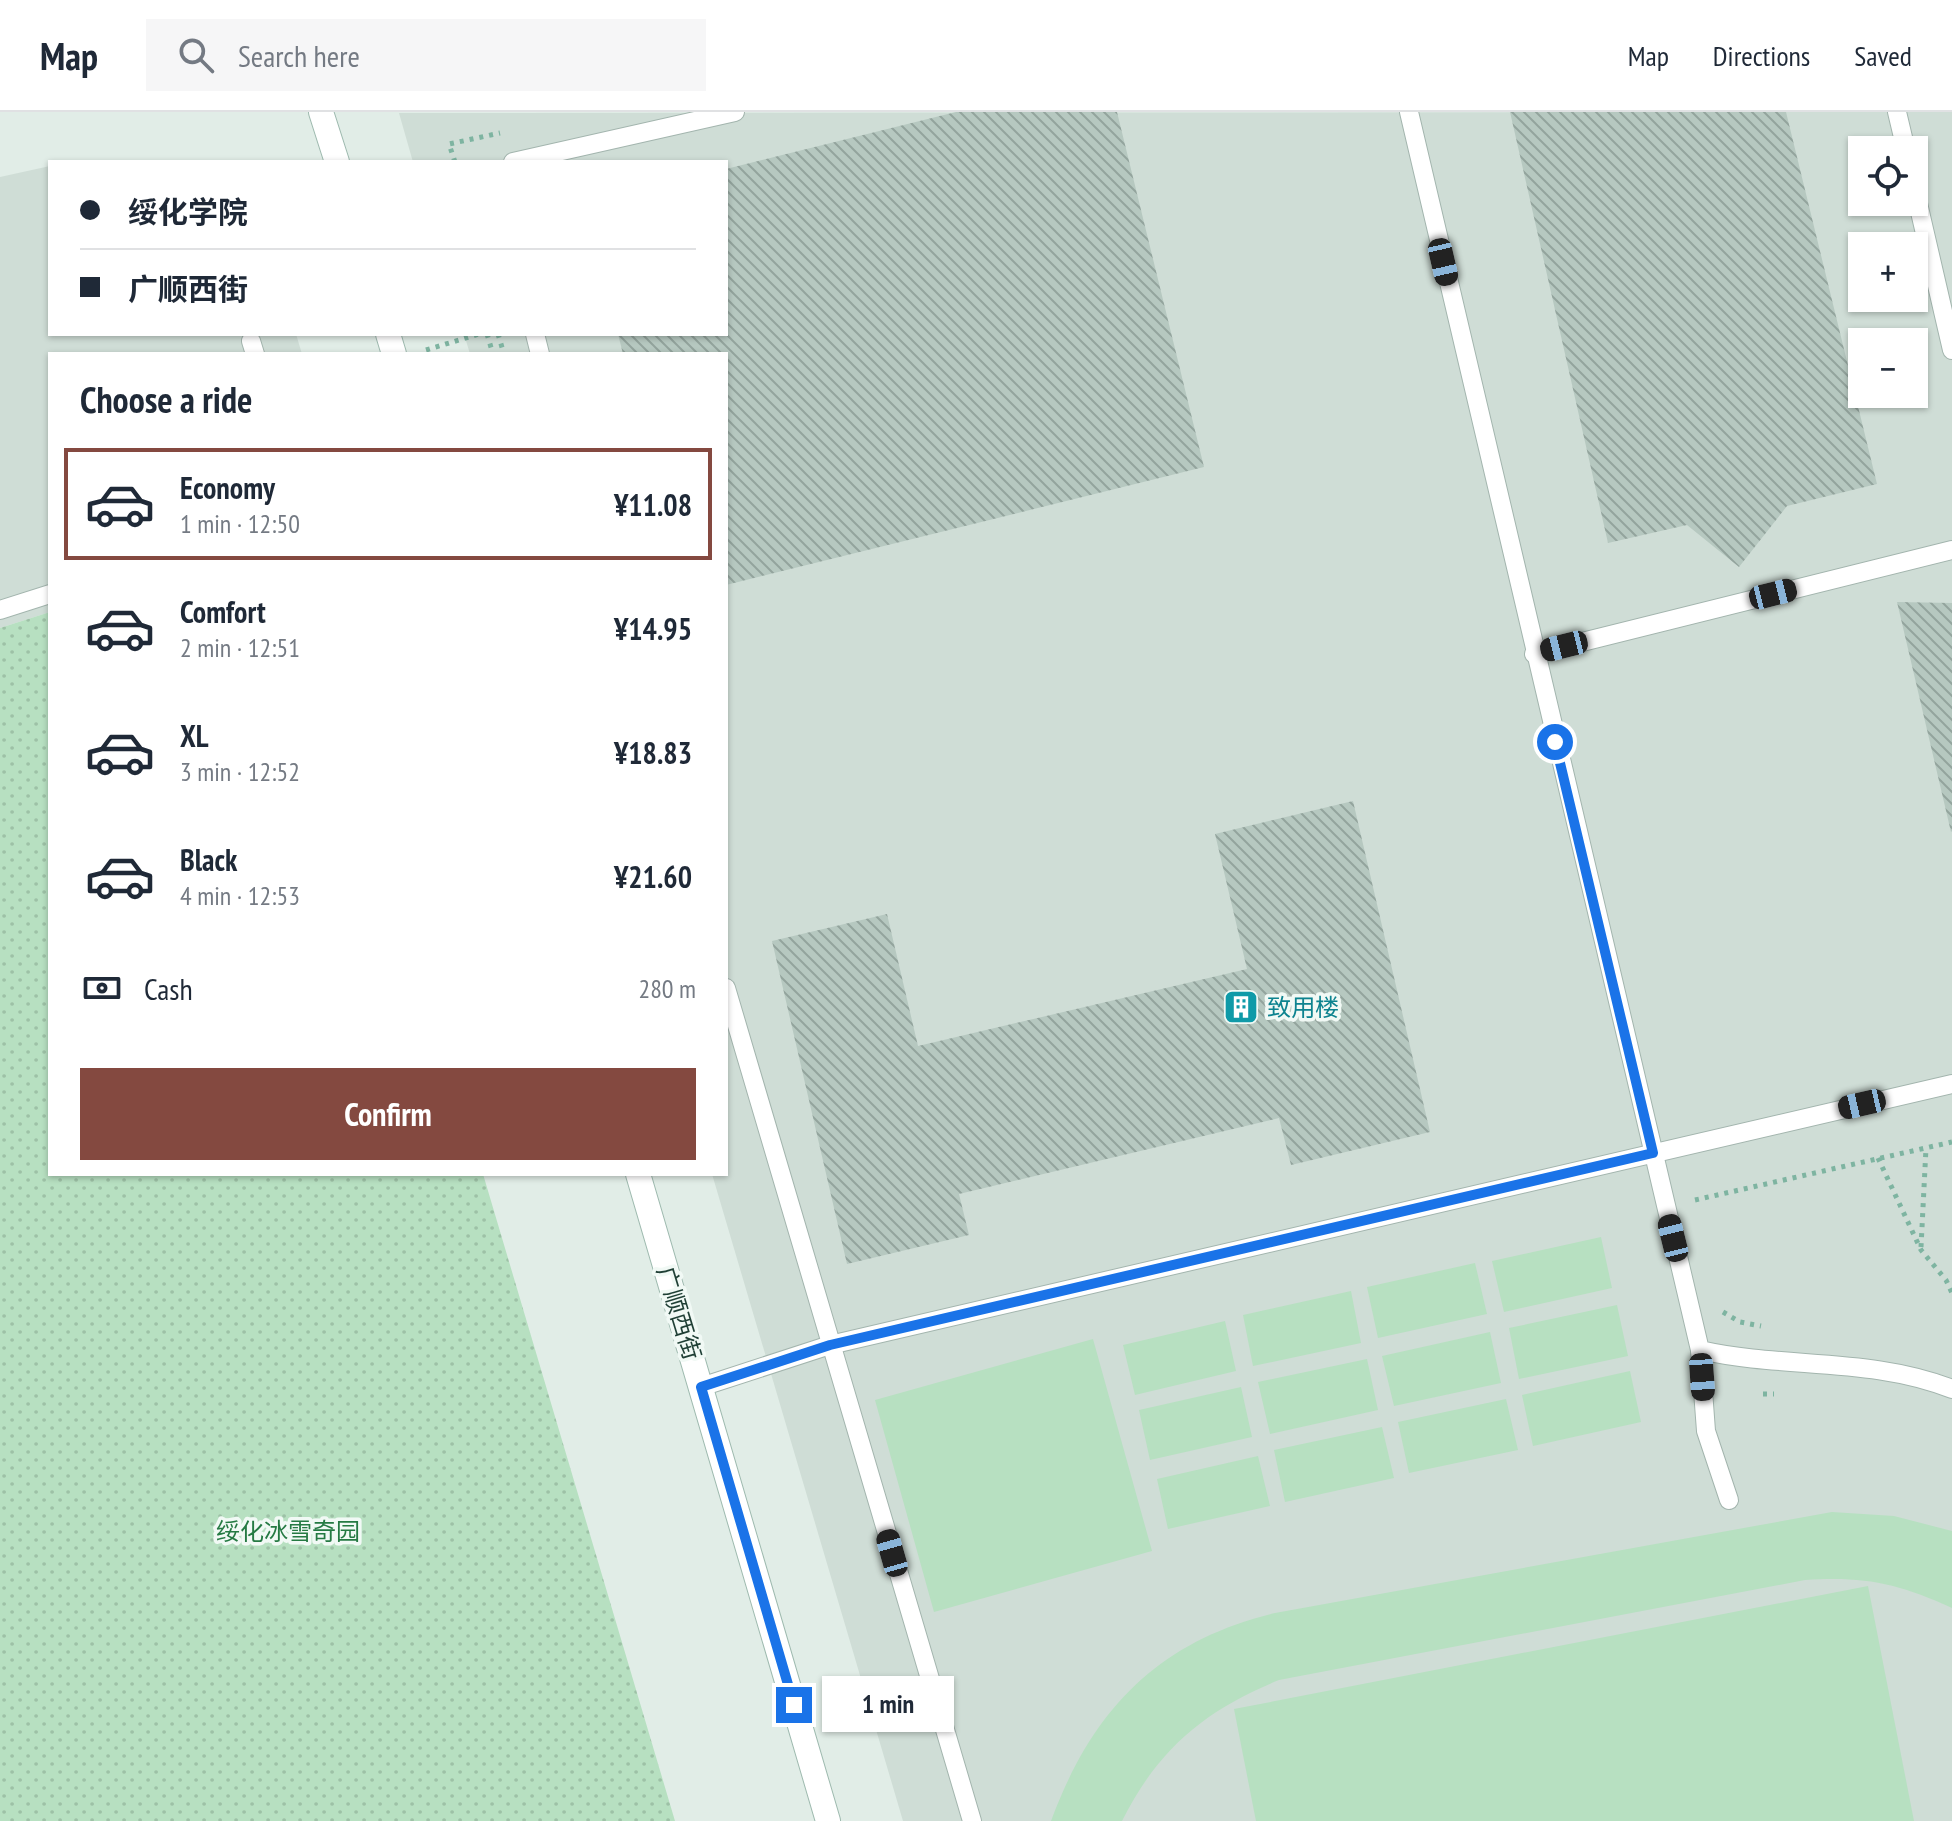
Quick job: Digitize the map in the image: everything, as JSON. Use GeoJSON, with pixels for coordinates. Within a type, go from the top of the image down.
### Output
{"type":"FeatureCollection","features":[{"type":"Feature","properties":{"kind":"main road"},"geometry":{"type":"LineString","coordinates":[[321,112],[336,160]]}},
{"type":"Feature","properties":{"kind":"main road","name":"广顺西街"},"geometry":{"type":"LineString","coordinates":[[639,1176],[828,1821]]}},
{"type":"Feature","properties":{"kind":"lane"},"geometry":{"type":"LineString","coordinates":[[522,160],[735,112]]}},
{"type":"Feature","properties":{"kind":"lane"},"geometry":{"type":"LineString","coordinates":[[1409,112],[1700,1350],[1706,1431],[1729,1500]]}},
{"type":"Feature","properties":{"kind":"lane"},"geometry":{"type":"LineString","coordinates":[[1897,112],[1903,136]]}},
{"type":"Feature","properties":{"kind":"lane"},"geometry":{"type":"LineString","coordinates":[[1921,216],[1952,350]]}},
{"type":"Feature","properties":{"kind":"lane"},"geometry":{"type":"LineString","coordinates":[[1534,654],[1952,550]]}},
{"type":"Feature","properties":{"kind":"lane"},"geometry":{"type":"LineString","coordinates":[[0,610],[48,595]]}},
{"type":"Feature","properties":{"kind":"lane"},"geometry":{"type":"LineString","coordinates":[[728,995],[972,1821]]}},
{"type":"Feature","properties":{"kind":"lane"},"geometry":{"type":"LineString","coordinates":[[701,1387],[830,1345],[1952,1084]]}},
{"type":"Feature","properties":{"kind":"lane"},"geometry":{"type":"LineString","coordinates":[[1700,1350],[1732,1357],[1877,1371],[1952,1389]]}},
{"type":"Feature","properties":{"kind":"path"},"geometry":{"type":"LineString","coordinates":[[419,352],[472,336]]}},
{"type":"Feature","properties":{"kind":"path"},"geometry":{"type":"LineString","coordinates":[[1698,1215],[1694,1200],[1952,1142]]}},
{"type":"Feature","properties":{"kind":"path"},"geometry":{"type":"LineString","coordinates":[[1921,1250],[1926,1148]]}},
{"type":"Feature","properties":{"kind":"path"},"geometry":{"type":"LineString","coordinates":[[1878,1158],[1921,1250],[1946,1280],[1952,1293]]}},
{"type":"Feature","properties":{"kind":"path"},"geometry":{"type":"LineString","coordinates":[[1718,1306],[1725,1316],[1772,1328]]}},
{"type":"Feature","properties":{"kind":"shaded area"},"geometry":{"type":"Polygon","coordinates":[[[1952,112],[1952,1821],[903,1821],[713,1176],[728,1176],[728,352],[469,352],[465,336],[728,336],[728,160],[412,160],[399,113],[1952,112]]]}},
{"type":"Feature","properties":{"kind":"shaded area"},"geometry":{"type":"Polygon","coordinates":[[[48,166],[48,336],[297,336],[301,352],[48,352],[48,613],[0,628],[0,177],[48,166]]]}},
{"type":"Feature","properties":{"kind":"green space","name":"绥化冰雪奇园"},"geometry":{"type":"Polygon","coordinates":[[[48,613],[48,1176],[484,1176],[675,1821],[0,1821],[0,628],[48,613]]]}},
{"type":"Feature","properties":{"kind":"green space"},"geometry":{"type":"Polygon","coordinates":[[[1601,1237],[1612,1288],[1504,1312],[1492,1261],[1601,1237]]]}},
{"type":"Feature","properties":{"kind":"green space"},"geometry":{"type":"Polygon","coordinates":[[[1475,1263],[1487,1314],[1378,1338],[1367,1287],[1475,1263]]]}},
{"type":"Feature","properties":{"kind":"green space"},"geometry":{"type":"Polygon","coordinates":[[[1351,1291],[1361,1343],[1253,1366],[1243,1315],[1351,1291]]]}},
{"type":"Feature","properties":{"kind":"green space"},"geometry":{"type":"Polygon","coordinates":[[[1617,1305],[1628,1356],[1519,1379],[1509,1328],[1617,1305]]]}},
{"type":"Feature","properties":{"kind":"green space"},"geometry":{"type":"Polygon","coordinates":[[[1225,1321],[1236,1371],[1135,1395],[1123,1345],[1225,1321]]]}},
{"type":"Feature","properties":{"kind":"green space"},"geometry":{"type":"Polygon","coordinates":[[[1490,1332],[1501,1383],[1394,1406],[1382,1356],[1490,1332]]]}},
{"type":"Feature","properties":{"kind":"green space"},"geometry":{"type":"Polygon","coordinates":[[[1093,1339],[1152,1551],[934,1612],[875,1400],[1093,1339]]]}},
{"type":"Feature","properties":{"kind":"green space"},"geometry":{"type":"Polygon","coordinates":[[[1367,1359],[1378,1410],[1270,1434],[1258,1382],[1367,1359]]]}},
{"type":"Feature","properties":{"kind":"green space"},"geometry":{"type":"Polygon","coordinates":[[[1630,1371],[1641,1422],[1533,1446],[1522,1395],[1630,1371]]]}},
{"type":"Feature","properties":{"kind":"green space"},"geometry":{"type":"Polygon","coordinates":[[[1241,1387],[1252,1437],[1150,1460],[1139,1410],[1241,1387]]]}},
{"type":"Feature","properties":{"kind":"green space"},"geometry":{"type":"Polygon","coordinates":[[[1506,1399],[1518,1450],[1409,1473],[1398,1422],[1506,1399]]]}},
{"type":"Feature","properties":{"kind":"green space"},"geometry":{"type":"Polygon","coordinates":[[[1382,1427],[1394,1478],[1285,1502],[1274,1450],[1382,1427]]]}},
{"type":"Feature","properties":{"kind":"green space"},"geometry":{"type":"Polygon","coordinates":[[[1258,1456],[1270,1506],[1168,1529],[1157,1479],[1258,1456]]]}},
{"type":"Feature","properties":{"kind":"green space"},"geometry":{"type":"Polygon","coordinates":[[[1832,1512],[1894,1516],[1952,1531],[1952,1608],[1880,1583],[1845,1579],[1805,1580],[1279,1680],[1228,1705],[1186,1735],[1151,1773],[1122,1821],[1051,1821],[1087,1746],[1109,1714],[1134,1686],[1196,1642],[1233,1625],[1275,1613],[1832,1512]]]}},
{"type":"Feature","properties":{"kind":"green space"},"geometry":{"type":"Polygon","coordinates":[[[1868,1586],[1914,1821],[1256,1821],[1234,1709],[1868,1586]]]}},
{"type":"Feature","properties":{"kind":"building"},"geometry":{"type":"Polygon","coordinates":[[[956,112],[1117,112],[1204,467],[728,585],[728,352],[622,352],[618,336],[728,336],[728,169],[956,112]]]}},
{"type":"Feature","properties":{"kind":"building"},"geometry":{"type":"Polygon","coordinates":[[[1510,112],[1786,112],[1848,365],[1848,408],[1858,408],[1877,484],[1787,506],[1739,567],[1687,525],[1608,543],[1510,112]]]}},
{"type":"Feature","properties":{"kind":"building"},"geometry":{"type":"Polygon","coordinates":[[[1897,602],[1952,603],[1951,832],[1897,602]]]}},
{"type":"Feature","properties":{"kind":"building","name":"致用楼"},"geometry":{"type":"Polygon","coordinates":[[[1353,801],[1430,1132],[1291,1165],[1279,1118],[959,1194],[969,1235],[847,1264],[772,941],[887,914],[918,1046],[1247,969],[1215,834],[1353,801]]]}},
{"type":"Feature","properties":{"kind":"place","name":"致用楼"},"geometry":{"type":"Point","coordinates":[1241,1007]}},
{"type":"Feature","properties":{"kind":"route"},"geometry":{"type":"LineString","coordinates":[[794,1705],[701,1387],[830,1345],[1653,1153],[1555,742]]}}]}
